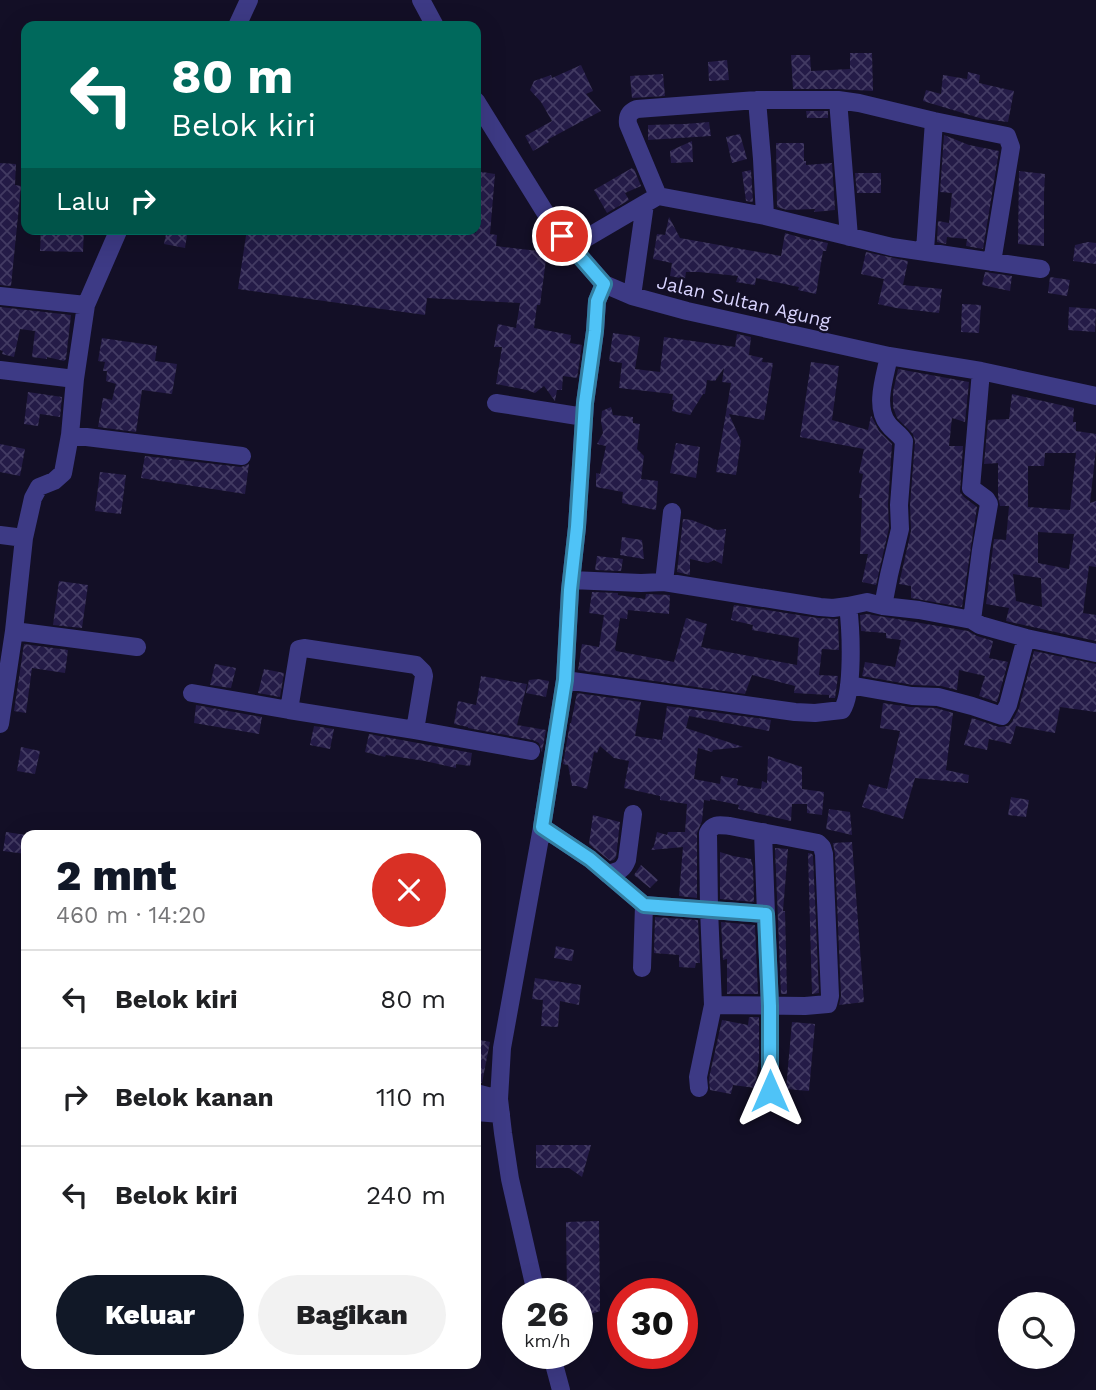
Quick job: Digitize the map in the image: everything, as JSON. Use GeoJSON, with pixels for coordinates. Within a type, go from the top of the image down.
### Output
{"type":"FeatureCollection","features":[{"type":"Feature","properties":{"kind":"street"},"geometry":{"type":"LineString","coordinates":[[239,21],[249,0]]}},
{"type":"Feature","properties":{"kind":"street"},"geometry":{"type":"LineString","coordinates":[[421,0],[432,21]]}},
{"type":"Feature","properties":{"kind":"street"},"geometry":{"type":"LineString","coordinates":[[757,100],[765,216]]}},
{"type":"Feature","properties":{"kind":"street"},"geometry":{"type":"LineString","coordinates":[[632,296],[652,200],[628,124],[628,115],[636,109],[757,100],[838,100],[1007,136],[1011,147],[992,262]]}},
{"type":"Feature","properties":{"kind":"street"},"geometry":{"type":"LineString","coordinates":[[838,100],[849,237]]}},
{"type":"Feature","properties":{"kind":"street","name":"Jalan Sultan Agung"},"geometry":{"type":"LineString","coordinates":[[481,109],[553,225],[604,284],[632,296],[700,314],[889,356],[981,371],[1096,396]]}},
{"type":"Feature","properties":{"kind":"street"},"geometry":{"type":"LineString","coordinates":[[925,250],[934,121]]}},
{"type":"Feature","properties":{"kind":"street"},"geometry":{"type":"LineString","coordinates":[[572,247],[652,200],[765,216],[892,247],[1041,269]]}},
{"type":"Feature","properties":{"kind":"street"},"geometry":{"type":"LineString","coordinates":[[0,724],[24,538],[35,491],[38,486],[54,481],[63,473],[86,304],[116,235]]}},
{"type":"Feature","properties":{"kind":"street"},"geometry":{"type":"LineString","coordinates":[[533,1278],[510,1179],[500,1106],[502,1048],[542,827],[542,754],[565,680],[584,417],[597,301],[604,284]]}},
{"type":"Feature","properties":{"kind":"street"},"geometry":{"type":"LineString","coordinates":[[0,296],[86,304]]}},
{"type":"Feature","properties":{"kind":"street"},"geometry":{"type":"LineString","coordinates":[[883,607],[900,528],[904,441],[886,422],[880,407],[889,356]]}},
{"type":"Feature","properties":{"kind":"street"},"geometry":{"type":"LineString","coordinates":[[0,370],[75,379]]}},
{"type":"Feature","properties":{"kind":"street"},"geometry":{"type":"LineString","coordinates":[[972,621],[989,504],[971,488],[981,371]]}},
{"type":"Feature","properties":{"kind":"street"},"geometry":{"type":"LineString","coordinates":[[496,403],[584,417]]}},
{"type":"Feature","properties":{"kind":"street"},"geometry":{"type":"LineString","coordinates":[[70,435],[242,456]]}},
{"type":"Feature","properties":{"kind":"street"},"geometry":{"type":"LineString","coordinates":[[664,582],[672,512]]}},
{"type":"Feature","properties":{"kind":"street"},"geometry":{"type":"LineString","coordinates":[[0,535],[24,538]]}},
{"type":"Feature","properties":{"kind":"street"},"geometry":{"type":"LineString","coordinates":[[571,580],[664,582],[833,608],[867,602],[972,621],[1026,638],[1096,653]]}},
{"type":"Feature","properties":{"kind":"street"},"geometry":{"type":"LineString","coordinates":[[565,680],[768,709],[815,713],[842,710],[849,685],[848,606]]}},
{"type":"Feature","properties":{"kind":"street"},"geometry":{"type":"LineString","coordinates":[[13,631],[137,648]]}},
{"type":"Feature","properties":{"kind":"street"},"geometry":{"type":"LineString","coordinates":[[849,685],[938,698],[1002,716],[1008,705],[1026,638]]}},
{"type":"Feature","properties":{"kind":"street"},"geometry":{"type":"LineString","coordinates":[[289,710],[299,649],[416,665],[424,676],[415,730]]}},
{"type":"Feature","properties":{"kind":"street"},"geometry":{"type":"LineString","coordinates":[[192,693],[542,754]]}},
{"type":"Feature","properties":{"kind":"street"},"geometry":{"type":"LineString","coordinates":[[607,874],[625,867],[633,814]]}},
{"type":"Feature","properties":{"kind":"street"},"geometry":{"type":"LineString","coordinates":[[699,1088],[702,1052],[713,1005],[708,833],[715,824],[818,843],[824,855],[830,1000],[828,1004],[713,1005]]}},
{"type":"Feature","properties":{"kind":"street"},"geometry":{"type":"LineString","coordinates":[[542,827],[590,859],[644,905],[766,914]]}},
{"type":"Feature","properties":{"kind":"street"},"geometry":{"type":"LineString","coordinates":[[763,832],[770,1006],[770,1091]]}},
{"type":"Feature","properties":{"kind":"street"},"geometry":{"type":"LineString","coordinates":[[642,968],[644,905]]}},
{"type":"Feature","properties":{"kind":"street"},"geometry":{"type":"LineString","coordinates":[[481,1096],[500,1106]]}},
{"type":"Feature","properties":{"kind":"street"},"geometry":{"type":"LineString","coordinates":[[481,1111],[500,1106]]}},
{"type":"Feature","properties":{"kind":"street"},"geometry":{"type":"LineString","coordinates":[[555,1369],[561,1390]]}},
{"type":"Feature","properties":{"kind":"building"},"geometry":{"type":"Polygon","coordinates":[[[850,53],[872,53],[873,91],[793,89],[791,55],[810,55],[811,71],[850,69],[850,53]]]}},
{"type":"Feature","properties":{"kind":"building"},"geometry":{"type":"Polygon","coordinates":[[[727,60],[729,80],[709,81],[708,62],[727,60]]]}},
{"type":"Feature","properties":{"kind":"building"},"geometry":{"type":"Polygon","coordinates":[[[581,65],[593,91],[586,94],[601,111],[547,140],[549,142],[533,151],[525,136],[552,121],[530,90],[534,81],[551,75],[552,78],[581,65]]]}},
{"type":"Feature","properties":{"kind":"building"},"geometry":{"type":"Polygon","coordinates":[[[968,72],[980,75],[979,83],[1014,91],[1008,122],[983,119],[923,101],[926,90],[941,94],[943,75],[967,79],[968,72]]]}},
{"type":"Feature","properties":{"kind":"building"},"geometry":{"type":"Polygon","coordinates":[[[663,74],[665,96],[632,98],[630,76],[663,74]]]}},
{"type":"Feature","properties":{"kind":"building"},"geometry":{"type":"Polygon","coordinates":[[[806,111],[828,111],[828,118],[807,118],[806,111]]]}},
{"type":"Feature","properties":{"kind":"building"},"geometry":{"type":"Polygon","coordinates":[[[709,122],[711,136],[648,140],[648,125],[709,122]]]}},
{"type":"Feature","properties":{"kind":"building"},"geometry":{"type":"Polygon","coordinates":[[[740,134],[747,159],[732,163],[726,137],[740,134]]]}},
{"type":"Feature","properties":{"kind":"building"},"geometry":{"type":"Polygon","coordinates":[[[944,135],[969,145],[999,151],[983,249],[966,246],[967,239],[947,237],[946,244],[937,242],[938,221],[949,223],[952,193],[940,192],[944,135]]]}},
{"type":"Feature","properties":{"kind":"building"},"geometry":{"type":"Polygon","coordinates":[[[692,141],[693,162],[671,163],[670,151],[692,141]]]}},
{"type":"Feature","properties":{"kind":"building"},"geometry":{"type":"Polygon","coordinates":[[[776,143],[804,143],[806,165],[832,163],[835,210],[814,212],[815,209],[787,210],[777,207],[776,143]]]}},
{"type":"Feature","properties":{"kind":"building"},"geometry":{"type":"Polygon","coordinates":[[[0,163],[16,164],[15,185],[21,186],[11,286],[0,285],[0,163]]]}},
{"type":"Feature","properties":{"kind":"building"},"geometry":{"type":"Polygon","coordinates":[[[632,168],[641,186],[625,193],[629,200],[607,213],[594,190],[632,168]]]}},
{"type":"Feature","properties":{"kind":"building"},"geometry":{"type":"Polygon","coordinates":[[[751,170],[753,202],[746,201],[742,172],[751,170]]]}},
{"type":"Feature","properties":{"kind":"building"},"geometry":{"type":"Polygon","coordinates":[[[1019,171],[1045,174],[1044,246],[1018,244],[1019,171]]]}},
{"type":"Feature","properties":{"kind":"building"},"geometry":{"type":"Polygon","coordinates":[[[481,172],[495,174],[490,234],[497,235],[496,246],[547,252],[534,328],[571,335],[570,343],[582,345],[577,378],[563,376],[562,390],[557,390],[555,401],[544,386],[535,393],[496,384],[502,347],[494,347],[498,324],[516,328],[520,303],[427,298],[425,315],[238,289],[246,235],[481,235],[481,172]]]}},
{"type":"Feature","properties":{"kind":"building"},"geometry":{"type":"Polygon","coordinates":[[[855,173],[881,173],[881,193],[857,193],[855,173]]]}},
{"type":"Feature","properties":{"kind":"building"},"geometry":{"type":"Polygon","coordinates":[[[669,217],[680,238],[781,256],[785,233],[828,243],[826,251],[823,251],[816,294],[798,290],[799,287],[756,278],[755,285],[736,282],[738,276],[686,272],[685,279],[670,276],[672,263],[653,259],[657,234],[665,235],[669,217]]]}},
{"type":"Feature","properties":{"kind":"building"},"geometry":{"type":"Polygon","coordinates":[[[41,235],[84,235],[83,252],[40,251],[41,235]]]}},
{"type":"Feature","properties":{"kind":"building"},"geometry":{"type":"Polygon","coordinates":[[[166,235],[187,235],[185,248],[164,244],[166,235]]]}},
{"type":"Feature","properties":{"kind":"building"},"geometry":{"type":"Polygon","coordinates":[[[1096,243],[1096,264],[1073,261],[1075,245],[1096,243]]]}},
{"type":"Feature","properties":{"kind":"building"},"geometry":{"type":"Polygon","coordinates":[[[866,252],[908,261],[903,285],[942,289],[939,313],[878,304],[884,279],[861,274],[866,252]]]}},
{"type":"Feature","properties":{"kind":"building"},"geometry":{"type":"Polygon","coordinates":[[[985,272],[1012,276],[1010,291],[982,285],[985,272]]]}},
{"type":"Feature","properties":{"kind":"building"},"geometry":{"type":"Polygon","coordinates":[[[1050,277],[1070,280],[1067,296],[1048,293],[1050,277]]]}},
{"type":"Feature","properties":{"kind":"building"},"geometry":{"type":"Polygon","coordinates":[[[962,304],[981,305],[979,333],[961,332],[962,304]]]}},
{"type":"Feature","properties":{"kind":"building"},"geometry":{"type":"Polygon","coordinates":[[[0,307],[71,315],[66,359],[64,361],[32,357],[35,331],[20,329],[14,357],[2,354],[0,307]]]}},
{"type":"Feature","properties":{"kind":"building"},"geometry":{"type":"Polygon","coordinates":[[[1069,307],[1096,309],[1095,332],[1068,330],[1069,307]]]}},
{"type":"Feature","properties":{"kind":"building"},"geometry":{"type":"Polygon","coordinates":[[[613,333],[640,337],[635,369],[660,372],[664,337],[735,347],[737,334],[751,337],[749,355],[763,358],[762,362],[773,363],[764,420],[729,414],[741,441],[736,475],[716,472],[731,383],[722,382],[724,368],[715,381],[707,380],[705,394],[690,415],[672,411],[673,394],[619,388],[622,363],[609,361],[613,333]]]}},
{"type":"Feature","properties":{"kind":"building"},"geometry":{"type":"Polygon","coordinates":[[[102,338],[157,346],[155,361],[177,364],[172,394],[142,390],[136,432],[98,427],[103,398],[112,400],[116,384],[106,381],[107,371],[103,371],[105,362],[98,361],[102,338]]]}},
{"type":"Feature","properties":{"kind":"building"},"geometry":{"type":"Polygon","coordinates":[[[811,362],[839,366],[832,420],[868,430],[871,416],[879,431],[892,444],[889,528],[876,585],[862,582],[868,554],[860,554],[862,498],[859,498],[863,474],[859,473],[864,449],[800,437],[811,362]]]}},
{"type":"Feature","properties":{"kind":"building"},"geometry":{"type":"Polygon","coordinates":[[[898,369],[969,382],[965,422],[952,418],[949,446],[963,446],[960,492],[977,507],[962,607],[911,598],[911,586],[899,584],[911,531],[910,505],[915,442],[913,434],[897,418],[893,407],[898,369]]]}},
{"type":"Feature","properties":{"kind":"building"},"geometry":{"type":"Polygon","coordinates":[[[28,392],[62,397],[60,417],[40,414],[38,426],[24,424],[28,392]]]}},
{"type":"Feature","properties":{"kind":"building"},"geometry":{"type":"Polygon","coordinates":[[[1012,394],[1074,408],[1073,422],[1076,422],[1076,431],[1096,434],[1090,503],[1096,501],[1096,567],[1089,566],[1083,613],[1096,615],[1096,641],[1006,621],[1009,608],[986,604],[994,539],[1006,540],[1009,506],[1000,506],[998,463],[984,464],[988,420],[1009,419],[1012,394]],[[1045,453],[1044,466],[1028,466],[1028,507],[1070,510],[1076,453],[1045,453]],[[1038,532],[1038,563],[1069,569],[1074,534],[1038,532]],[[1013,574],[1016,601],[1042,607],[1041,578],[1013,574]]]}},
{"type":"Feature","properties":{"kind":"building"},"geometry":{"type":"Polygon","coordinates":[[[611,407],[613,415],[633,417],[633,423],[640,424],[637,449],[644,456],[641,479],[658,481],[656,510],[622,503],[623,492],[596,487],[596,473],[600,474],[606,446],[597,444],[603,433],[602,411],[611,407]]]}},
{"type":"Feature","properties":{"kind":"building"},"geometry":{"type":"Polygon","coordinates":[[[676,443],[700,447],[696,478],[670,473],[676,443]]]}},
{"type":"Feature","properties":{"kind":"building"},"geometry":{"type":"Polygon","coordinates":[[[0,444],[25,449],[20,476],[0,472],[0,444]]]}},
{"type":"Feature","properties":{"kind":"building"},"geometry":{"type":"Polygon","coordinates":[[[145,456],[241,467],[249,464],[245,494],[141,478],[145,456]]]}},
{"type":"Feature","properties":{"kind":"building"},"geometry":{"type":"Polygon","coordinates":[[[100,472],[126,475],[121,514],[95,511],[100,472]]]}},
{"type":"Feature","properties":{"kind":"building"},"geometry":{"type":"Polygon","coordinates":[[[683,519],[717,530],[726,529],[722,564],[714,560],[708,563],[690,559],[690,575],[677,572],[683,519]]]}},
{"type":"Feature","properties":{"kind":"building"},"geometry":{"type":"Polygon","coordinates":[[[622,537],[642,540],[644,559],[620,555],[622,537]]]}},
{"type":"Feature","properties":{"kind":"building"},"geometry":{"type":"Polygon","coordinates":[[[597,556],[623,559],[621,571],[595,570],[597,556]]]}},
{"type":"Feature","properties":{"kind":"building"},"geometry":{"type":"Polygon","coordinates":[[[59,581],[88,585],[82,628],[53,625],[59,581]]]}},
{"type":"Feature","properties":{"kind":"building"},"geometry":{"type":"Polygon","coordinates":[[[592,592],[618,593],[645,599],[646,594],[670,595],[669,614],[628,610],[627,619],[620,618],[615,649],[674,662],[686,618],[707,624],[701,647],[797,665],[799,638],[752,630],[753,625],[731,620],[734,605],[838,619],[839,650],[822,649],[819,675],[838,676],[835,698],[829,698],[829,695],[794,693],[795,686],[752,675],[745,694],[578,670],[582,644],[599,647],[604,615],[589,613],[592,592]]]}},
{"type":"Feature","properties":{"kind":"building"},"geometry":{"type":"Polygon","coordinates":[[[860,615],[968,631],[993,641],[989,658],[1008,662],[997,702],[979,696],[985,676],[959,670],[957,690],[862,676],[865,662],[895,667],[901,640],[886,638],[886,633],[861,631],[860,615]]]}},
{"type":"Feature","properties":{"kind":"building"},"geometry":{"type":"Polygon","coordinates":[[[24,644],[68,650],[65,673],[32,668],[26,713],[14,711],[24,644]]]}},
{"type":"Feature","properties":{"kind":"building"},"geometry":{"type":"Polygon","coordinates":[[[1034,651],[1096,664],[1096,712],[1060,707],[1055,733],[1016,726],[1011,744],[989,739],[987,750],[964,745],[972,718],[999,727],[1008,726],[1012,722],[1019,708],[1034,651]]]}},
{"type":"Feature","properties":{"kind":"building"},"geometry":{"type":"Polygon","coordinates":[[[215,664],[236,668],[231,688],[210,685],[215,664]]]}},
{"type":"Feature","properties":{"kind":"building"},"geometry":{"type":"Polygon","coordinates":[[[264,669],[284,673],[280,697],[258,693],[264,669]]]}},
{"type":"Feature","properties":{"kind":"building"},"geometry":{"type":"Polygon","coordinates":[[[481,676],[527,684],[517,725],[546,730],[542,752],[539,743],[533,740],[454,724],[458,701],[476,705],[481,676]]]}},
{"type":"Feature","properties":{"kind":"building"},"geometry":{"type":"Polygon","coordinates":[[[529,680],[549,681],[546,697],[526,693],[529,680]]]}},
{"type":"Feature","properties":{"kind":"building"},"geometry":{"type":"Polygon","coordinates":[[[577,693],[641,702],[635,736],[662,740],[667,706],[771,720],[769,731],[689,716],[686,728],[743,747],[712,752],[698,748],[694,779],[720,784],[721,776],[738,779],[737,785],[761,789],[762,781],[767,783],[768,756],[802,767],[802,789],[824,792],[822,815],[807,813],[807,804],[792,804],[791,821],[738,809],[739,805],[704,800],[702,821],[697,833],[697,898],[679,896],[683,847],[651,850],[657,832],[667,835],[668,832],[685,832],[687,804],[660,800],[660,796],[624,788],[629,761],[614,758],[600,746],[597,753],[594,752],[587,789],[572,786],[568,765],[563,764],[577,693]]]}},
{"type":"Feature","properties":{"kind":"building"},"geometry":{"type":"Polygon","coordinates":[[[883,703],[936,708],[953,713],[946,770],[969,775],[968,783],[915,778],[903,819],[862,807],[869,784],[887,789],[900,731],[880,728],[883,703]]]}},
{"type":"Feature","properties":{"kind":"building"},"geometry":{"type":"Polygon","coordinates":[[[196,705],[262,717],[259,734],[194,723],[196,705]]]}},
{"type":"Feature","properties":{"kind":"building"},"geometry":{"type":"Polygon","coordinates":[[[314,726],[334,729],[330,749],[310,745],[314,726]]]}},
{"type":"Feature","properties":{"kind":"building"},"geometry":{"type":"Polygon","coordinates":[[[369,734],[472,753],[470,766],[456,764],[456,768],[365,752],[369,734]]]}},
{"type":"Feature","properties":{"kind":"building"},"geometry":{"type":"Polygon","coordinates":[[[21,747],[40,751],[35,774],[17,771],[21,747]]]}},
{"type":"Feature","properties":{"kind":"building"},"geometry":{"type":"Polygon","coordinates":[[[1011,797],[1029,800],[1026,817],[1008,815],[1011,797]]]}},
{"type":"Feature","properties":{"kind":"building"},"geometry":{"type":"Polygon","coordinates":[[[829,809],[850,812],[852,835],[826,829],[829,809]]]}},
{"type":"Feature","properties":{"kind":"building"},"geometry":{"type":"Polygon","coordinates":[[[593,815],[620,822],[614,860],[610,861],[589,844],[593,815]]]}},
{"type":"Feature","properties":{"kind":"building"},"geometry":{"type":"Polygon","coordinates":[[[6,832],[21,834],[21,853],[3,851],[6,832]]]}},
{"type":"Feature","properties":{"kind":"building"},"geometry":{"type":"Polygon","coordinates":[[[852,842],[864,1002],[839,1005],[841,996],[833,843],[852,842]]]}},
{"type":"Feature","properties":{"kind":"building"},"geometry":{"type":"Polygon","coordinates":[[[775,848],[788,849],[783,911],[787,994],[781,994],[775,848]]]}},
{"type":"Feature","properties":{"kind":"building"},"geometry":{"type":"Polygon","coordinates":[[[720,852],[751,859],[754,902],[720,899],[720,852]]]}},
{"type":"Feature","properties":{"kind":"building"},"geometry":{"type":"Polygon","coordinates":[[[808,853],[813,856],[819,993],[812,994],[808,853]]]}},
{"type":"Feature","properties":{"kind":"building"},"geometry":{"type":"Polygon","coordinates":[[[641,865],[658,880],[650,888],[634,875],[641,865]]]}},
{"type":"Feature","properties":{"kind":"building"},"geometry":{"type":"Polygon","coordinates":[[[655,917],[698,920],[700,963],[696,963],[695,968],[679,967],[679,955],[654,953],[655,917]]]}},
{"type":"Feature","properties":{"kind":"building"},"geometry":{"type":"Polygon","coordinates":[[[721,922],[755,925],[758,994],[727,994],[727,959],[723,960],[721,922]]]}},
{"type":"Feature","properties":{"kind":"building"},"geometry":{"type":"Polygon","coordinates":[[[556,946],[574,950],[572,961],[554,958],[556,946]]]}},
{"type":"Feature","properties":{"kind":"building"},"geometry":{"type":"Polygon","coordinates":[[[535,978],[581,985],[579,1005],[560,1001],[558,1027],[541,1026],[543,1000],[532,999],[535,978]]]}},
{"type":"Feature","properties":{"kind":"building"},"geometry":{"type":"Polygon","coordinates":[[[749,1017],[759,1017],[759,1060],[755,1088],[733,1085],[731,1094],[710,1090],[709,1078],[722,1020],[748,1025],[749,1017]]]}},
{"type":"Feature","properties":{"kind":"building"},"geometry":{"type":"Polygon","coordinates":[[[792,1022],[815,1024],[809,1091],[786,1089],[792,1022]]]}},
{"type":"Feature","properties":{"kind":"building"},"geometry":{"type":"Polygon","coordinates":[[[481,1040],[490,1042],[481,1083],[481,1040]]]}},
{"type":"Feature","properties":{"kind":"building"},"geometry":{"type":"Polygon","coordinates":[[[536,1145],[591,1145],[582,1177],[569,1168],[536,1168],[536,1145]]]}},
{"type":"Feature","properties":{"kind":"building"},"geometry":{"type":"Polygon","coordinates":[[[599,1221],[600,1311],[593,1314],[593,1278],[567,1278],[566,1222],[599,1221]]]}},
{"type":"Feature","properties":{"kind":"route"},"geometry":{"type":"LineString","coordinates":[[562,236],[604,284],[597,301],[585,403],[565,680],[542,827],[590,859],[644,905],[766,914],[770,1091]]}}]}
